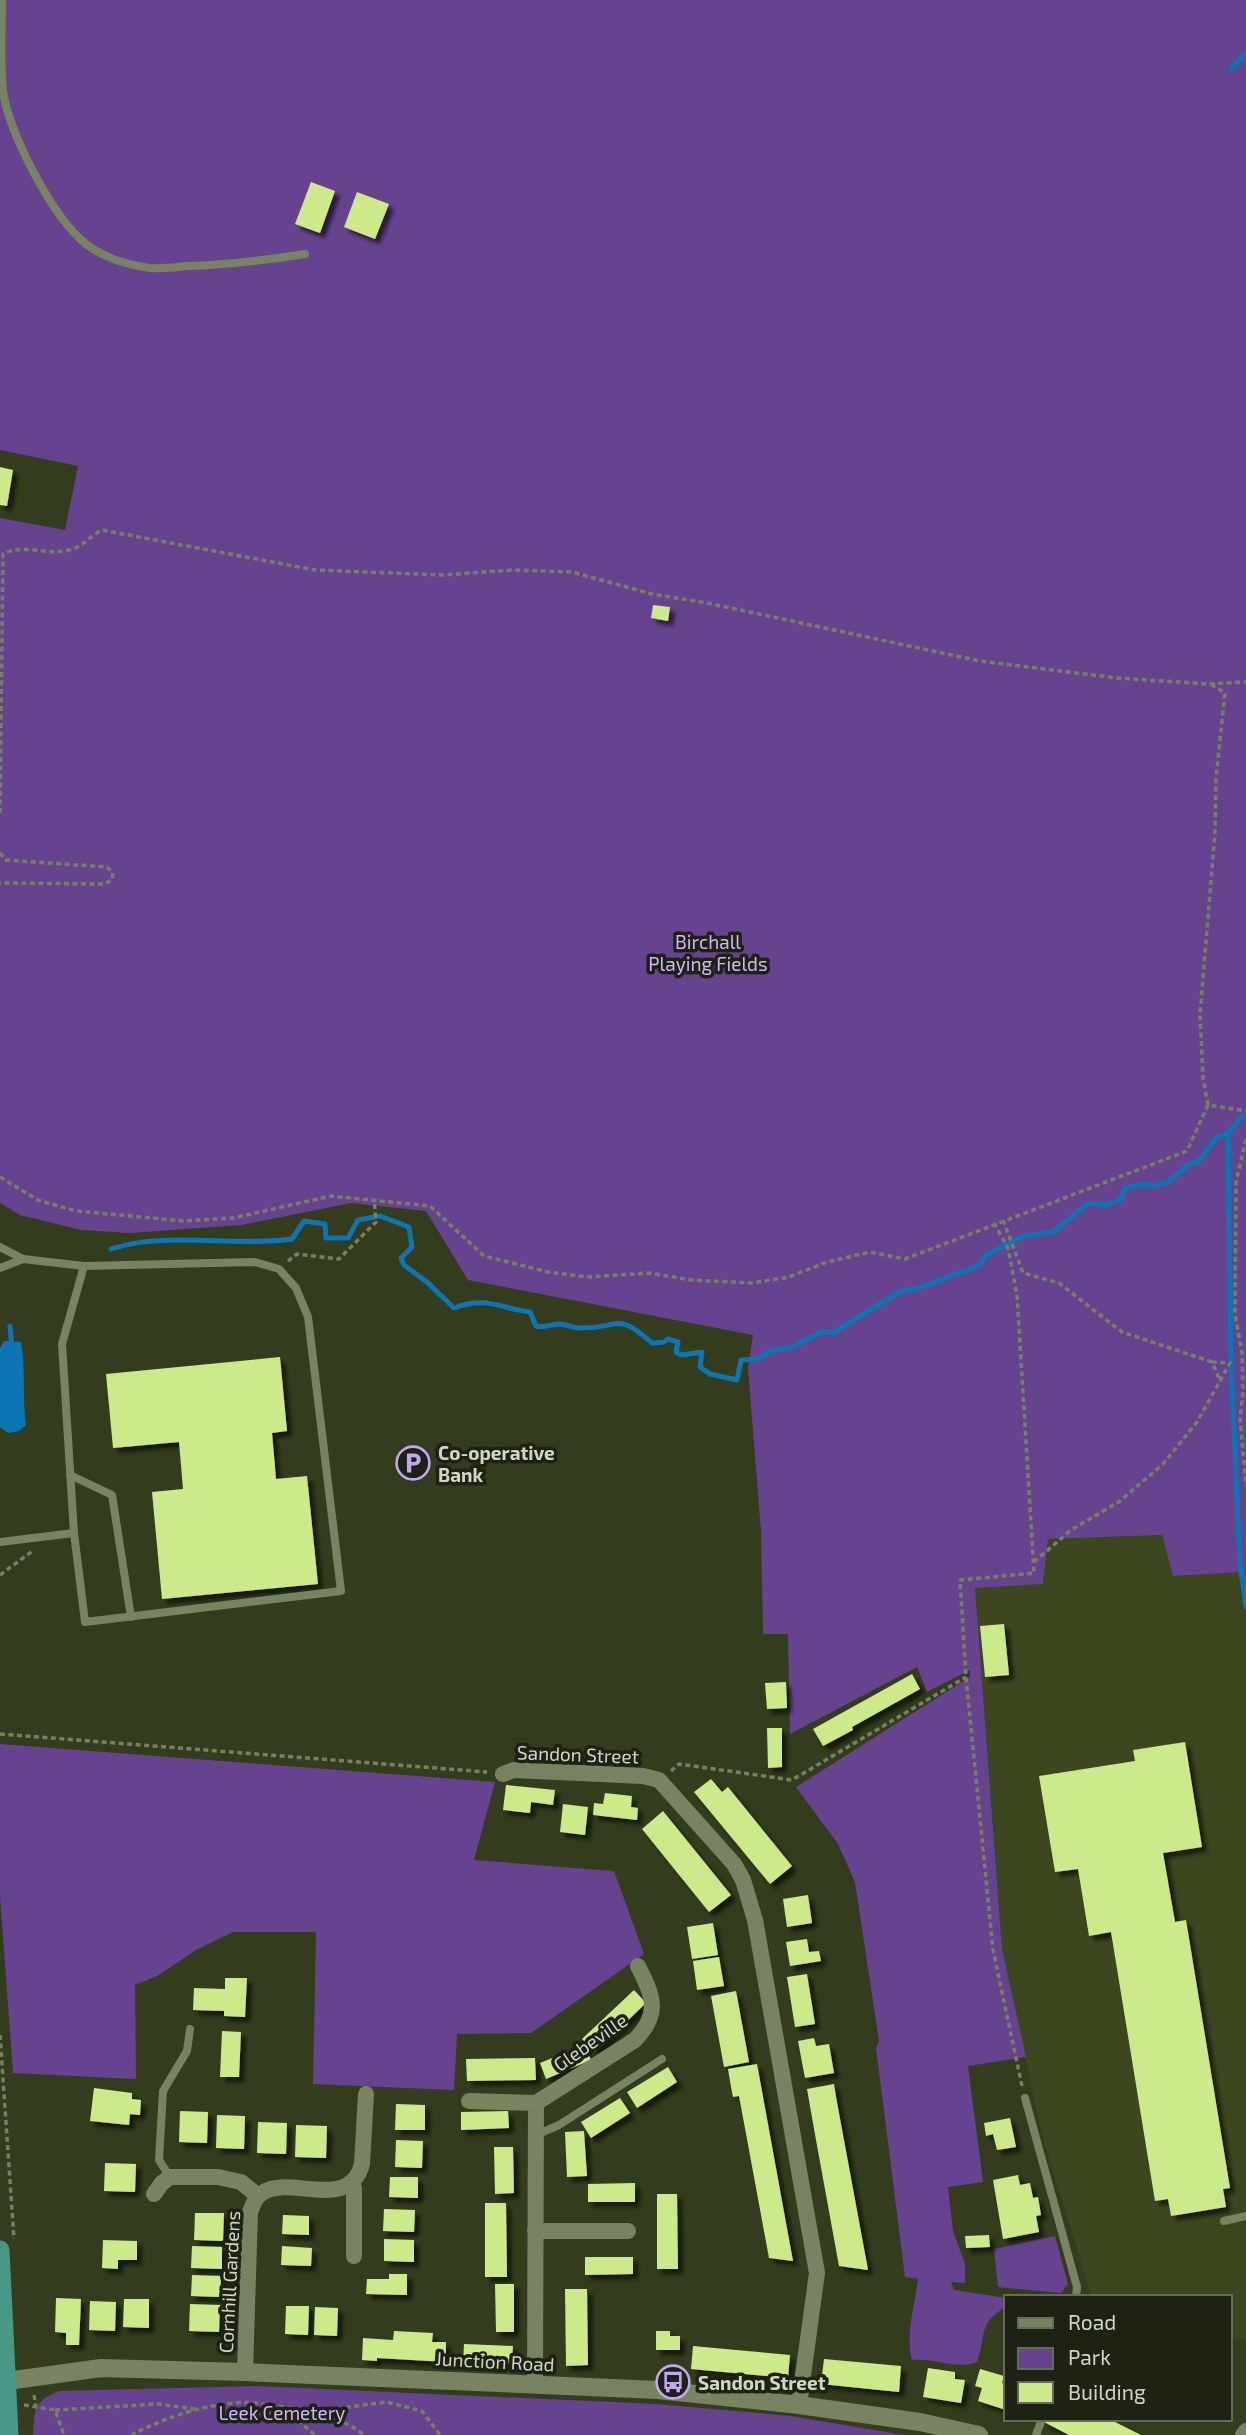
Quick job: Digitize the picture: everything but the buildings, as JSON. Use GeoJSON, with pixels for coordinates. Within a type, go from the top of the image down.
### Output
{"type":"FeatureCollection","features":[{"type":"Feature","properties":{"kind":"highway"},"geometry":{"type":"LineString","coordinates":[[7,2245],[9,2435]]}},
{"type":"Feature","properties":{"kind":"street","name":"Sandon Street"},"geometry":{"type":"LineString","coordinates":[[503,1774],[514,1770],[527,1770],[643,1776],[659,1780],[734,1864],[743,1880],[755,1920],[817,2273],[799,2406]]}},
{"type":"Feature","properties":{"kind":"street","name":"Glebeville"},"geometry":{"type":"LineString","coordinates":[[536,2103],[635,2040],[647,2028],[653,2001],[638,1966]]}},
{"type":"Feature","properties":{"kind":"street"},"geometry":{"type":"LineString","coordinates":[[354,2256],[354,2188],[351,2183],[362,2164],[366,2094]]}},
{"type":"Feature","properties":{"kind":"street"},"geometry":{"type":"LineString","coordinates":[[470,2101],[536,2103],[535,2384]]}},
{"type":"Feature","properties":{"kind":"street"},"geometry":{"type":"LineString","coordinates":[[154,2194],[170,2177]]}},
{"type":"Feature","properties":{"kind":"street","name":"Cornhill Gardens"},"geometry":{"type":"LineString","coordinates":[[170,2177],[231,2179],[241,2182],[258,2196]]}},
{"type":"Feature","properties":{"kind":"street","name":"Cornhill Gardens"},"geometry":{"type":"LineString","coordinates":[[245,2371],[250,2212],[258,2196],[264,2191],[275,2189],[335,2189],[351,2183]]}},
{"type":"Feature","properties":{"kind":"street"},"geometry":{"type":"LineString","coordinates":[[535,2231],[628,2231]]}},
{"type":"Feature","properties":{"kind":"street","name":"Junction Road"},"geometry":{"type":"LineString","coordinates":[[7,2381],[101,2368],[245,2371],[658,2390],[920,2422],[979,2435]]}},
{"type":"Feature","properties":{"kind":"street"},"geometry":{"type":"LineString","coordinates":[[1243,2435],[1246,2431]]}},
{"type":"Feature","properties":{"kind":"lane"},"geometry":{"type":"LineString","coordinates":[[2,0],[1,90],[8,119],[20,148],[59,213],[84,243],[103,255],[152,268],[227,265],[305,254]]}},
{"type":"Feature","properties":{"kind":"lane"},"geometry":{"type":"LineString","coordinates":[[0,1247],[23,1259],[84,1266],[255,1262],[279,1269],[296,1288],[308,1317],[341,1591],[86,1622],[74,1533],[62,1344],[84,1266]]}},
{"type":"Feature","properties":{"kind":"lane"},"geometry":{"type":"LineString","coordinates":[[0,1268],[23,1259]]}},
{"type":"Feature","properties":{"kind":"lane"},"geometry":{"type":"LineString","coordinates":[[70,1475],[112,1495],[131,1616]]}},
{"type":"Feature","properties":{"kind":"lane"},"geometry":{"type":"LineString","coordinates":[[0,1542],[74,1533]]}},
{"type":"Feature","properties":{"kind":"lane"},"geometry":{"type":"LineString","coordinates":[[170,2177],[159,2160],[163,2091],[187,2051],[190,2029]]}},
{"type":"Feature","properties":{"kind":"lane"},"geometry":{"type":"LineString","coordinates":[[536,2135],[559,2125],[662,2059]]}},
{"type":"Feature","properties":{"kind":"lane"},"geometry":{"type":"LineString","coordinates":[[1025,2098],[1077,2287],[1076,2295]]}},
{"type":"Feature","properties":{"kind":"lane"},"geometry":{"type":"LineString","coordinates":[[1224,2221],[1246,2216]]}},
{"type":"Feature","properties":{"kind":"path"},"geometry":{"type":"LineString","coordinates":[[0,813],[1,554],[9,550],[29,549],[68,551],[84,544],[93,534],[102,530],[320,572],[443,575],[512,570],[572,572],[652,594],[707,603],[980,661],[1117,678],[1210,684],[1246,682]]}},
{"type":"Feature","properties":{"kind":"path"},"geometry":{"type":"LineString","coordinates":[[0,1177],[38,1200],[76,1211],[184,1222],[233,1218],[331,1196],[430,1206],[484,1256],[548,1272],[587,1277],[649,1273],[691,1280],[752,1283],[789,1277],[827,1262],[870,1252],[905,1259],[1187,1151],[1208,1105],[1203,1078],[1200,1014],[1215,833],[1216,778],[1225,693],[1210,684]]}},
{"type":"Feature","properties":{"kind":"path"},"geometry":{"type":"LineString","coordinates":[[0,853],[6,860],[107,867],[113,873],[111,880],[104,884],[0,883]]}},
{"type":"Feature","properties":{"kind":"path"},"geometry":{"type":"LineString","coordinates":[[1208,1105],[1246,1111]]}},
{"type":"Feature","properties":{"kind":"path"},"geometry":{"type":"LineString","coordinates":[[1246,1139],[1236,1182],[1235,1301],[1242,1353],[1243,1392],[1240,1418],[1246,1486]]}},
{"type":"Feature","properties":{"kind":"path"},"geometry":{"type":"LineString","coordinates":[[279,1269],[297,1254],[339,1259],[376,1222],[374,1199]]}},
{"type":"Feature","properties":{"kind":"path"},"geometry":{"type":"LineString","coordinates":[[1003,1220],[1023,1272],[1059,1283],[1122,1332],[1212,1362],[1230,1363],[1197,1422],[1163,1464],[1120,1501],[1071,1530],[1034,1562]]}},
{"type":"Feature","properties":{"kind":"path"},"geometry":{"type":"LineString","coordinates":[[994,1223],[1008,1248],[1017,1295],[1034,1573],[960,1580],[966,1677],[993,1951],[1025,2098]]}},
{"type":"Feature","properties":{"kind":"path"},"geometry":{"type":"LineString","coordinates":[[1212,1362],[1220,1380]]}},
{"type":"Feature","properties":{"kind":"path"},"geometry":{"type":"LineString","coordinates":[[0,1575],[34,1551],[35,1538]]}},
{"type":"Feature","properties":{"kind":"path"},"geometry":{"type":"LineString","coordinates":[[659,1780],[679,1765],[792,1780],[966,1677]]}},
{"type":"Feature","properties":{"kind":"path","name":"Sandon Street"},"geometry":{"type":"LineString","coordinates":[[0,1734],[503,1774]]}},
{"type":"Feature","properties":{"kind":"path"},"geometry":{"type":"LineString","coordinates":[[0,2035],[7,2245]]}},
{"type":"Feature","properties":{"kind":"path"},"geometry":{"type":"LineString","coordinates":[[31,2377],[36,2407]]}},
{"type":"Feature","properties":{"kind":"path"},"geometry":{"type":"LineString","coordinates":[[8,2402],[55,2410],[158,2404],[198,2409]]}},
{"type":"Feature","properties":{"kind":"path"},"geometry":{"type":"LineString","coordinates":[[331,2416],[348,2407],[387,2402],[422,2411],[440,2435]]}},
{"type":"Feature","properties":{"kind":"path"},"geometry":{"type":"LineString","coordinates":[[131,2435],[157,2422],[198,2409],[236,2403],[274,2406],[331,2416],[364,2435]]}},
{"type":"Feature","properties":{"kind":"path"},"geometry":{"type":"LineString","coordinates":[[274,2406],[294,2417],[315,2435]]}},
{"type":"Feature","properties":{"kind":"path"},"geometry":{"type":"LineString","coordinates":[[55,2410],[64,2435]]}},
{"type":"Feature","properties":{"kind":"shaded area"},"geometry":{"type":"Polygon","coordinates":[[[1162,1535],[1173,1576],[1242,1572],[1246,1595],[1246,2339],[1232,2340],[1232,2295],[1091,2295],[1042,2135],[1002,1949],[975,1587],[1043,1584],[1048,1539],[1162,1535]]]}},
{"type":"Feature","properties":{"kind":"green space","name":"Birchall Playing Fields"},"geometry":{"type":"Polygon","coordinates":[[[0,0],[1246,0],[1246,1595],[1242,1572],[1173,1576],[1162,1535],[1048,1539],[1043,1584],[975,1588],[1002,1949],[1026,2057],[968,2066],[983,2182],[948,2187],[953,2231],[965,2264],[965,2283],[951,2282],[954,2290],[1004,2298],[1004,2308],[991,2319],[984,2330],[977,2362],[962,2365],[912,2360],[910,2330],[918,2279],[905,2277],[876,2048],[879,2041],[855,1882],[838,1844],[796,1787],[970,1677],[970,1670],[927,1692],[917,1667],[790,1734],[788,1634],[763,1634],[761,1531],[748,1368],[753,1335],[468,1280],[426,1211],[351,1203],[241,1225],[130,1233],[81,1230],[20,1215],[0,1203],[0,518],[65,530],[78,466],[0,450],[0,0]]]}},
{"type":"Feature","properties":{"kind":"green space"},"geometry":{"type":"Polygon","coordinates":[[[0,1744],[495,1782],[474,1860],[614,1871],[644,1954],[531,2033],[457,2034],[454,2090],[313,2084],[316,1932],[233,1932],[196,1950],[157,1976],[135,1985],[136,2079],[13,2073],[0,1896],[0,1744]]]}},
{"type":"Feature","properties":{"kind":"green space"},"geometry":{"type":"Polygon","coordinates":[[[1055,2236],[1068,2284],[1061,2293],[998,2287],[994,2249],[1055,2236]]]}},
{"type":"Feature","properties":{"kind":"green space","name":"Leek Cemetery"},"geometry":{"type":"Polygon","coordinates":[[[256,2386],[656,2404],[791,2416],[904,2435],[33,2435],[37,2407],[44,2399],[59,2391],[256,2386]]]}},
{"type":"Feature","properties":{"kind":"water"},"geometry":{"type":"Polygon","coordinates":[[[4,1341],[21,1342],[26,1425],[19,1431],[8,1433],[0,1427],[0,1348],[4,1341]]]}},
{"type":"Feature","properties":{"kind":"waterway"},"geometry":{"type":"LineString","coordinates":[[1231,69],[1246,53]]}},
{"type":"Feature","properties":{"kind":"waterway"},"geometry":{"type":"LineString","coordinates":[[111,1249],[154,1241],[292,1239],[304,1221],[325,1224],[326,1238],[348,1238],[358,1220],[380,1216],[409,1227],[412,1247],[401,1258],[404,1265],[427,1282],[454,1308],[484,1303],[530,1312],[539,1327],[561,1324],[593,1328],[624,1324],[652,1343],[668,1339],[678,1342],[676,1352],[682,1355],[702,1352],[700,1367],[710,1374],[737,1380],[741,1360],[757,1359],[770,1351],[792,1347],[821,1332],[834,1332],[899,1292],[919,1288],[980,1265],[986,1255],[1023,1236],[1053,1232],[1088,1203],[1107,1205],[1121,1199],[1125,1188],[1144,1184],[1155,1186],[1169,1181],[1189,1164],[1198,1162],[1216,1138],[1228,1133],[1242,1116]]}},
{"type":"Feature","properties":{"kind":"waterway"},"geometry":{"type":"LineString","coordinates":[[1228,1133],[1231,1361]]}},
{"type":"Feature","properties":{"kind":"waterway"},"geometry":{"type":"LineString","coordinates":[[10,1326],[12,1348]]}},
{"type":"Feature","properties":{"kind":"waterway"},"geometry":{"type":"LineString","coordinates":[[1231,1364],[1240,1564],[1246,1607]]}},
{"type":"Feature","properties":{"kind":"place","name":"Co-operative Bank"},"geometry":{"type":"Point","coordinates":[413,1463]}},
{"type":"Feature","properties":{"kind":"place","name":"Sandon Street"},"geometry":{"type":"Point","coordinates":[673,2382]}}]}
